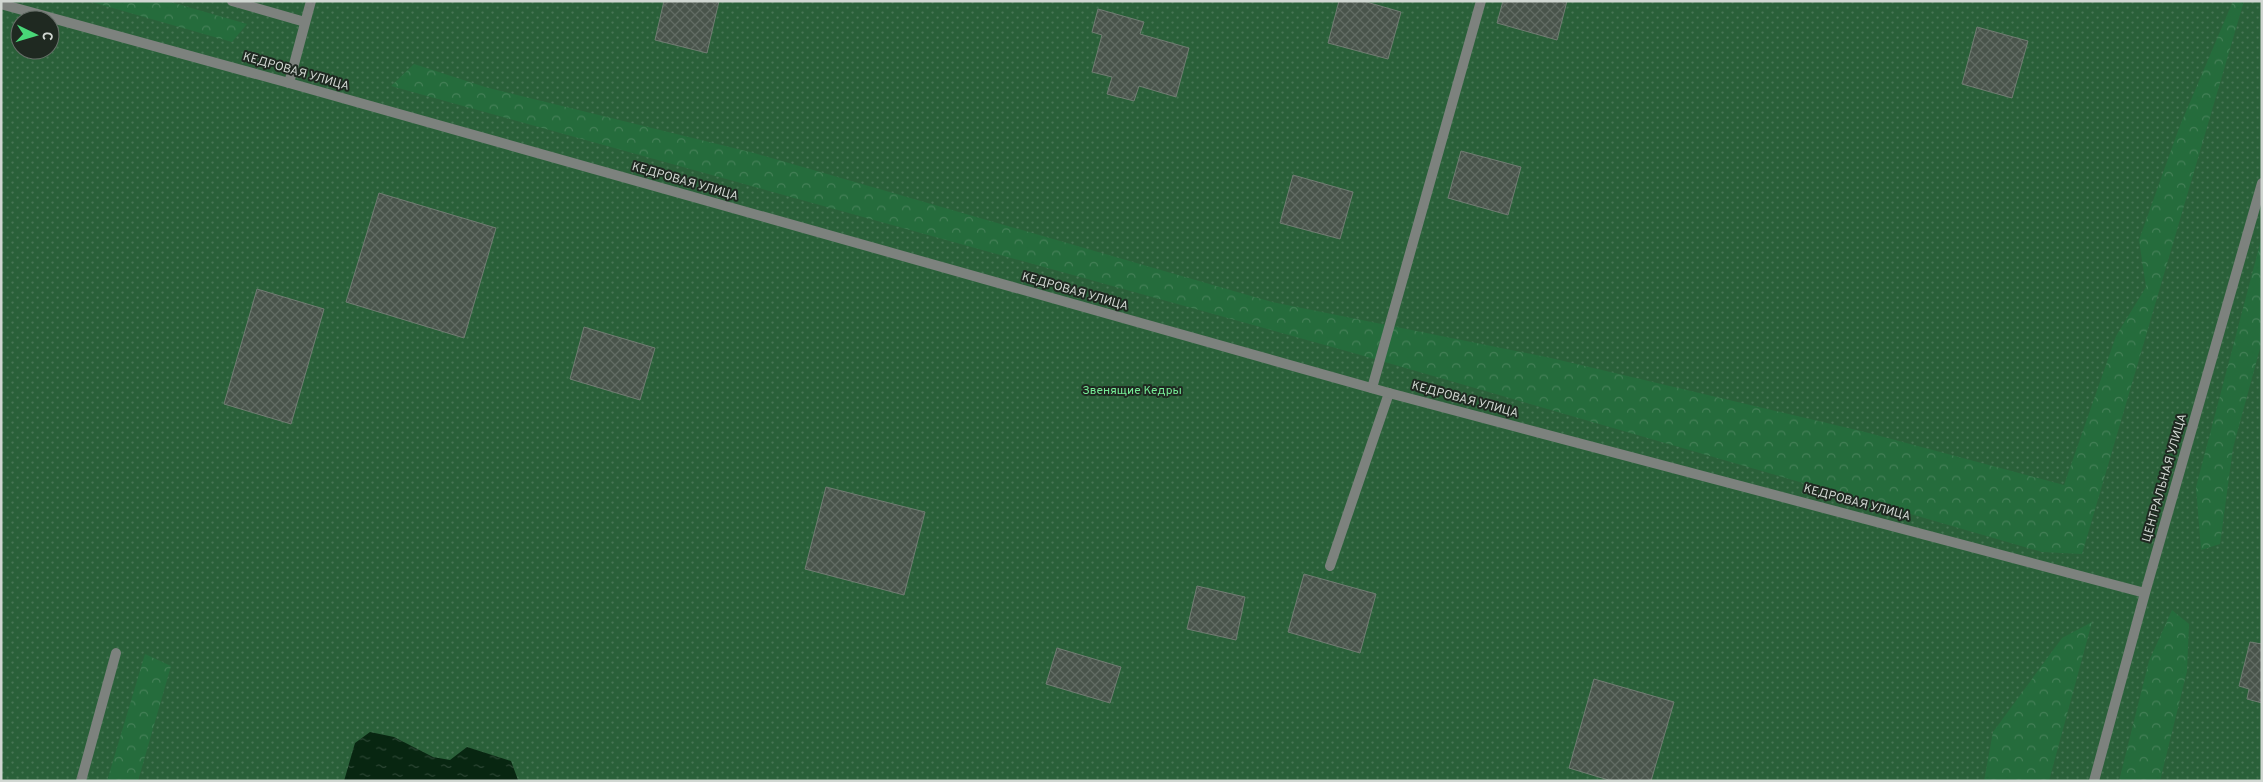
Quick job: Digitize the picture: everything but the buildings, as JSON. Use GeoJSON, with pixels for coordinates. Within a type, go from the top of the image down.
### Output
{"type":"FeatureCollection","features":[{"type":"Feature","properties":{"kind":"street"},"geometry":{"type":"LineString","coordinates":[[232,1],[306,22]]}},
{"type":"Feature","properties":{"kind":"street"},"geometry":{"type":"LineString","coordinates":[[289,83],[311,1]]}},
{"type":"Feature","properties":{"kind":"street"},"geometry":{"type":"LineString","coordinates":[[1372,388],[1481,1]]}},
{"type":"Feature","properties":{"kind":"street","name":"КЕДРОВАЯ УЛИЦА"},"geometry":{"type":"LineString","coordinates":[[1,4],[289,83],[1372,388],[2145,593]]}},
{"type":"Feature","properties":{"kind":"street","name":"ЦЕНТРАЛЬНАЯ УЛИЦА"},"geometry":{"type":"LineString","coordinates":[[2094,781],[2145,593],[2262,183]]}},
{"type":"Feature","properties":{"kind":"street"},"geometry":{"type":"LineString","coordinates":[[1330,566],[1389,392]]}},
{"type":"Feature","properties":{"kind":"street"},"geometry":{"type":"LineString","coordinates":[[81,781],[116,653]]}},
{"type":"Feature","properties":{"kind":"green space","name":"Звенящие Кедры"},"geometry":{"type":"Polygon","coordinates":[[[1,1],[2262,1],[2262,781],[1,781],[1,1]]]}},
{"type":"Feature","properties":{"kind":"green space"},"geometry":{"type":"Polygon","coordinates":[[[88,1],[167,1],[247,24],[232,42],[88,1]]]}},
{"type":"Feature","properties":{"kind":"green space"},"geometry":{"type":"Polygon","coordinates":[[[2233,1],[2244,1],[2082,554],[2042,552],[1350,352],[391,86],[414,64],[485,87],[754,153],[1272,302],[1551,358],[1865,432],[2064,485],[2116,336],[2146,287],[2139,240],[2179,128],[2233,1]]]}},
{"type":"Feature","properties":{"kind":"green space"},"geometry":{"type":"Polygon","coordinates":[[[2262,236],[2262,341],[2233,448],[2220,544],[2201,550],[2196,487],[2262,236]]]}},
{"type":"Feature","properties":{"kind":"green space"},"geometry":{"type":"Polygon","coordinates":[[[2172,610],[2189,624],[2187,671],[2160,781],[2119,781],[2149,661],[2172,610]]]}},
{"type":"Feature","properties":{"kind":"green space"},"geometry":{"type":"Polygon","coordinates":[[[2092,622],[2049,781],[1984,781],[1993,732],[2062,638],[2092,622]]]}},
{"type":"Feature","properties":{"kind":"green space"},"geometry":{"type":"Polygon","coordinates":[[[145,654],[171,666],[138,781],[107,781],[145,654]]]}},
{"type":"Feature","properties":{"kind":"water"},"geometry":{"type":"Polygon","coordinates":[[[370,732],[394,737],[433,757],[450,760],[467,747],[511,761],[518,780],[344,781],[355,743],[370,732]]]}}]}
